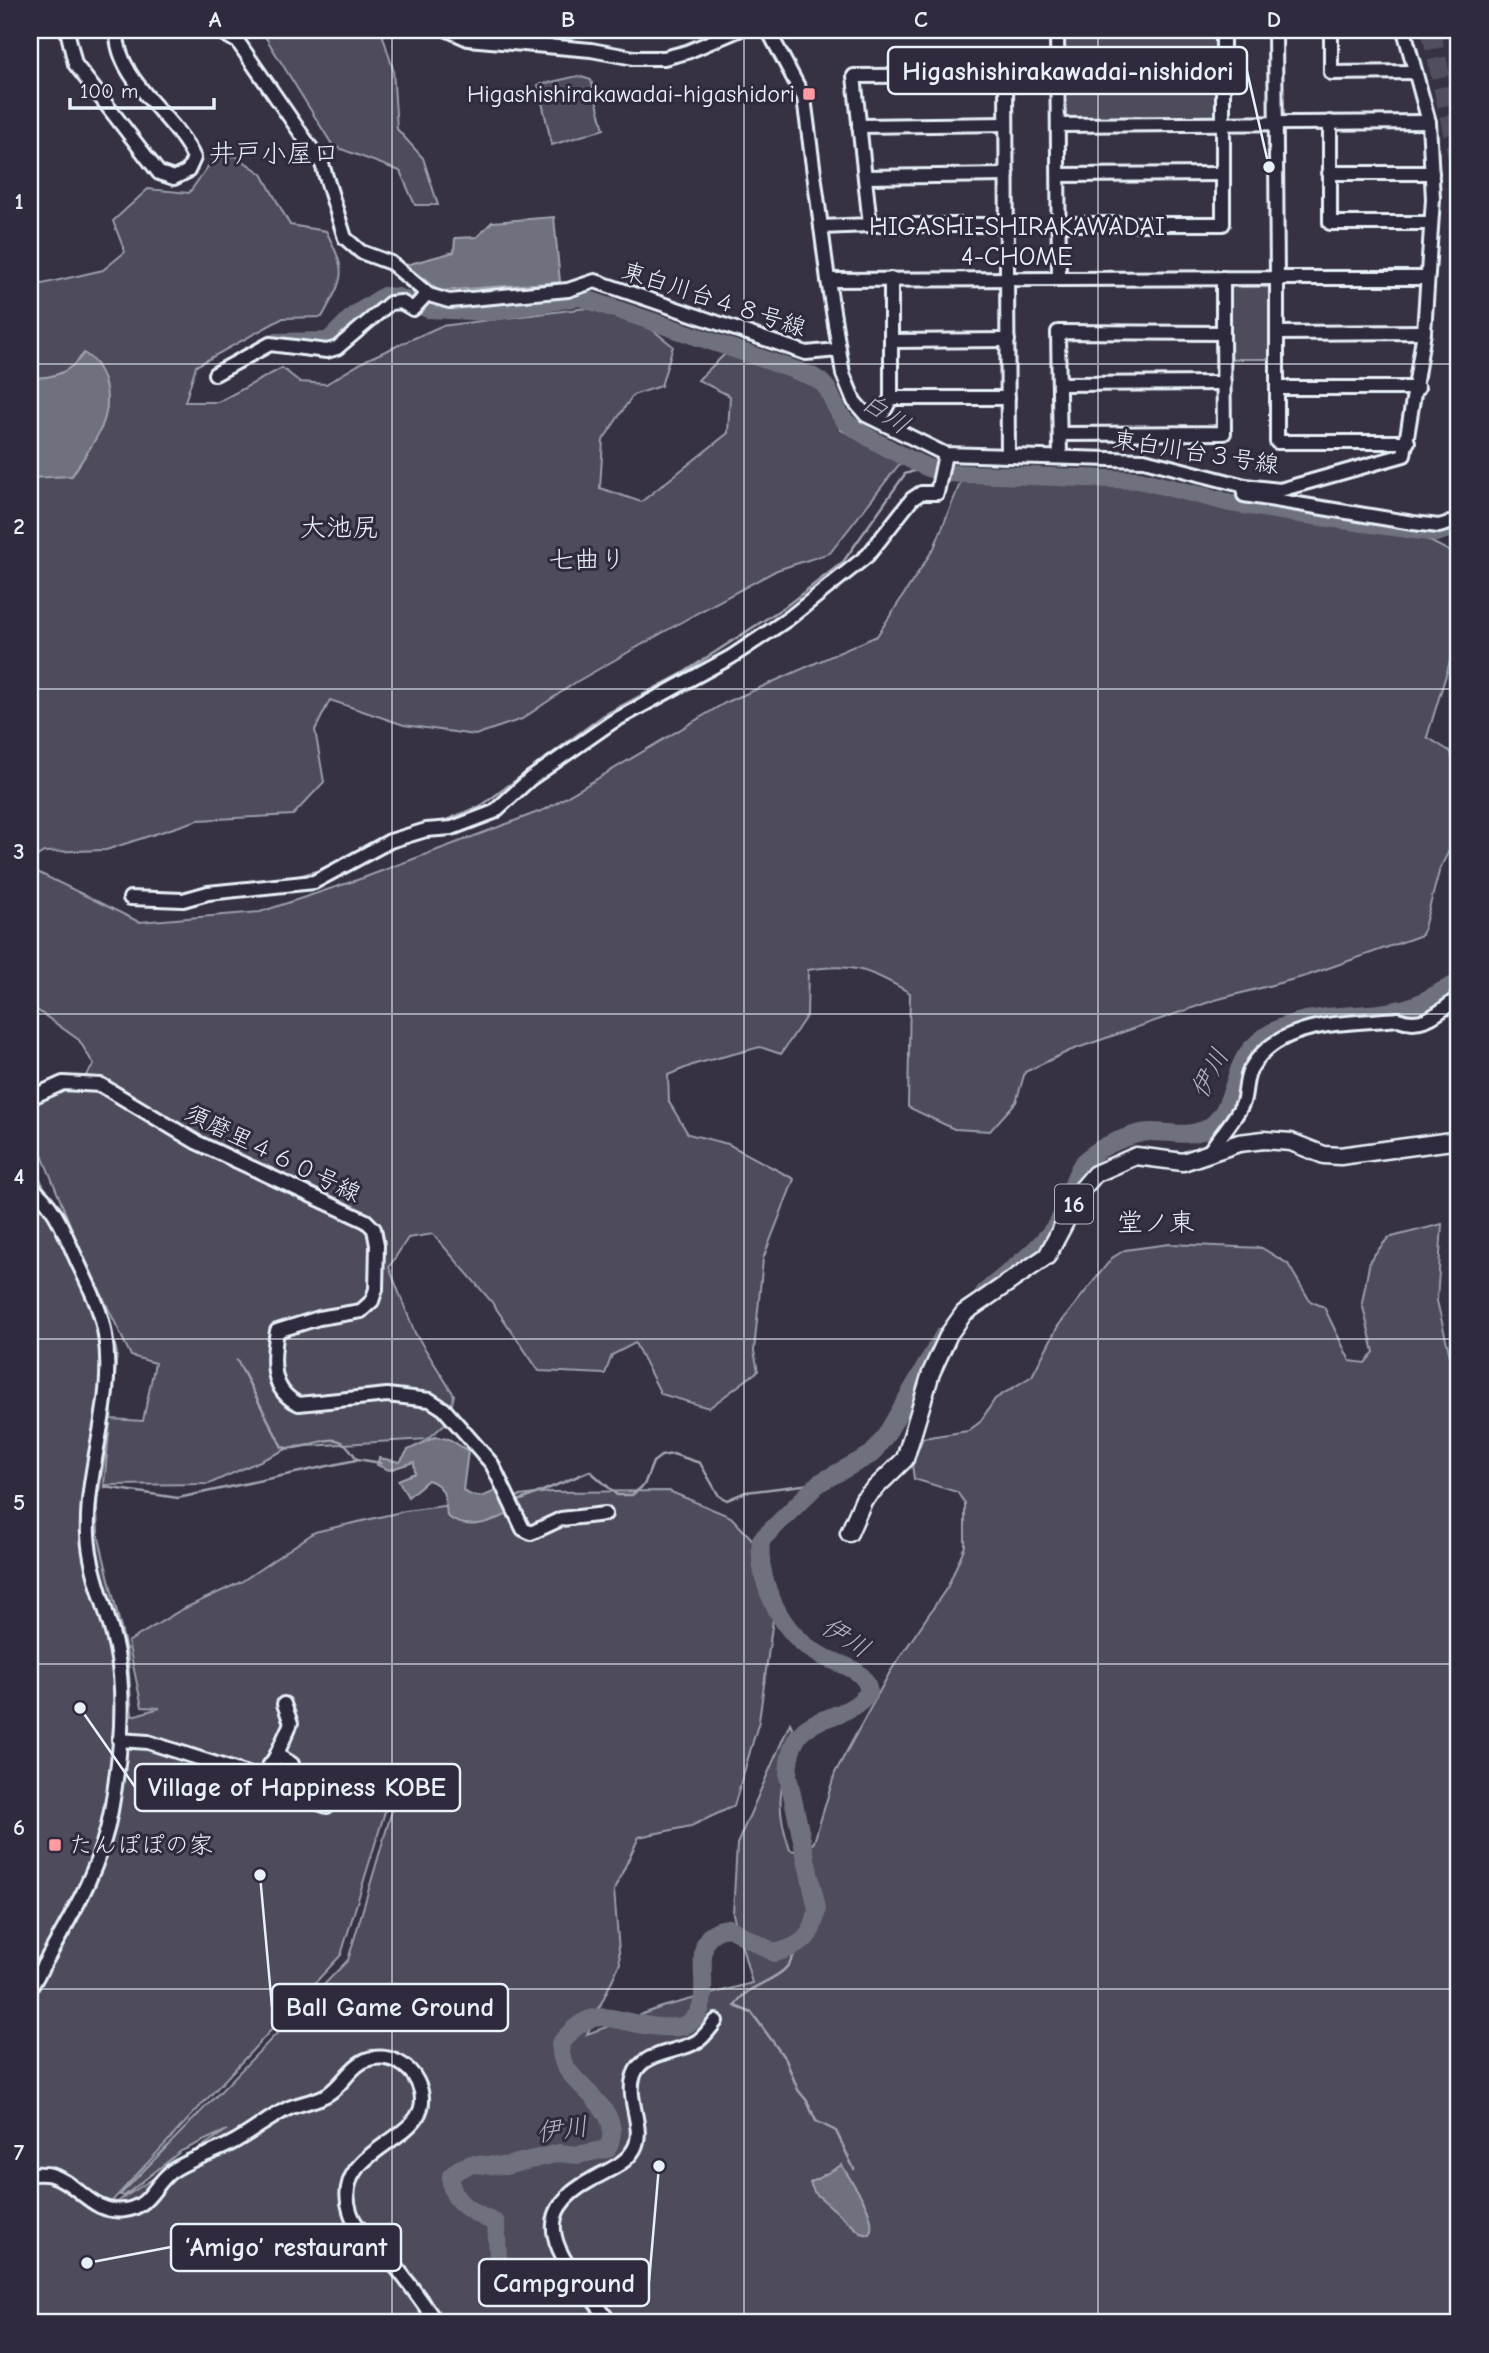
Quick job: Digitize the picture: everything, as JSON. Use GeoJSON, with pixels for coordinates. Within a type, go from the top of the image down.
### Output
{"type":"FeatureCollection","features":[{"type":"Feature","properties":{"kind":"main road","name":"16"},"geometry":{"type":"LineString","coordinates":[[849,1533],[864,1499],[905,1459],[931,1373],[949,1334],[964,1313],[1048,1256],[1083,1188],[1096,1174],[1136,1156],[1183,1162],[1238,1143],[1264,1140],[1291,1142],[1324,1155],[1340,1156],[1459,1140]]}},
{"type":"Feature","properties":{"kind":"street"},"geometry":{"type":"LineString","coordinates":[[67,30],[75,64],[159,173],[174,177],[188,171],[194,158],[187,141],[152,104],[121,55],[117,30]]}},
{"type":"Feature","properties":{"kind":"street","name":"東白川台４８号線"},"geometry":{"type":"LineString","coordinates":[[217,30],[238,42],[321,163],[345,238],[361,252],[391,263],[427,293],[449,301],[568,290],[595,281],[806,353],[838,350]]}},
{"type":"Feature","properties":{"kind":"street"},"geometry":{"type":"LineString","coordinates":[[448,30],[468,39],[591,50],[634,58],[664,58],[687,52],[739,30]]}},
{"type":"Feature","properties":{"kind":"street","name":"東白川台３号線"},"geometry":{"type":"LineString","coordinates":[[768,30],[804,98],[838,350],[843,374],[854,401],[866,415],[946,454],[1143,460],[1245,486],[1280,490],[1404,455],[1408,442]]}},
{"type":"Feature","properties":{"kind":"street"},"geometry":{"type":"LineString","coordinates":[[1058,30],[1059,279]]}},
{"type":"Feature","properties":{"kind":"street"},"geometry":{"type":"LineString","coordinates":[[1059,224],[1223,224],[1223,30]]}},
{"type":"Feature","properties":{"kind":"street"},"geometry":{"type":"LineString","coordinates":[[1275,30],[1277,442],[1408,442],[1418,388],[1424,332],[1432,173],[1429,122],[1404,30]]}},
{"type":"Feature","properties":{"kind":"street"},"geometry":{"type":"LineString","coordinates":[[1331,30],[1331,73],[1415,72]]}},
{"type":"Feature","properties":{"kind":"street"},"geometry":{"type":"LineString","coordinates":[[870,225],[854,76],[1058,75]]}},
{"type":"Feature","properties":{"kind":"street"},"geometry":{"type":"LineString","coordinates":[[1006,76],[1008,456]]}},
{"type":"Feature","properties":{"kind":"street"},"geometry":{"type":"LineString","coordinates":[[1329,122],[1330,223],[1431,223]]}},
{"type":"Feature","properties":{"kind":"street"},"geometry":{"type":"LineString","coordinates":[[1059,125],[1429,122]]}},
{"type":"Feature","properties":{"kind":"street"},"geometry":{"type":"LineString","coordinates":[[859,126],[1006,124]]}},
{"type":"Feature","properties":{"kind":"street"},"geometry":{"type":"LineString","coordinates":[[1329,173],[1432,173]]}},
{"type":"Feature","properties":{"kind":"street"},"geometry":{"type":"LineString","coordinates":[[1059,175],[1223,174]]}},
{"type":"Feature","properties":{"kind":"street"},"geometry":{"type":"LineString","coordinates":[[865,177],[1007,175]]}},
{"type":"Feature","properties":{"kind":"street"},"geometry":{"type":"LineString","coordinates":[[821,227],[1007,225]]}},
{"type":"Feature","properties":{"kind":"street"},"geometry":{"type":"LineString","coordinates":[[1060,434],[1224,433],[1223,278]]}},
{"type":"Feature","properties":{"kind":"street"},"geometry":{"type":"LineString","coordinates":[[828,280],[1427,278]]}},
{"type":"Feature","properties":{"kind":"street"},"geometry":{"type":"LineString","coordinates":[[879,421],[891,398],[891,279]]}},
{"type":"Feature","properties":{"kind":"street"},"geometry":{"type":"LineString","coordinates":[[215,374],[270,344],[327,351],[337,348],[390,303],[401,302],[413,309],[427,293]]}},
{"type":"Feature","properties":{"kind":"street"},"geometry":{"type":"LineString","coordinates":[[1059,457],[1058,332],[1223,333]]}},
{"type":"Feature","properties":{"kind":"street"},"geometry":{"type":"LineString","coordinates":[[1277,333],[1424,332]]}},
{"type":"Feature","properties":{"kind":"street"},"geometry":{"type":"LineString","coordinates":[[891,341],[1008,340]]}},
{"type":"Feature","properties":{"kind":"street"},"geometry":{"type":"LineString","coordinates":[[1059,384],[1224,383]]}},
{"type":"Feature","properties":{"kind":"street"},"geometry":{"type":"LineString","coordinates":[[1277,388],[1418,388]]}},
{"type":"Feature","properties":{"kind":"street"},"geometry":{"type":"LineString","coordinates":[[891,398],[1008,398]]}},
{"type":"Feature","properties":{"kind":"street"},"geometry":{"type":"LineString","coordinates":[[130,898],[183,900],[208,893],[314,882],[390,841],[426,830],[452,828],[495,812],[530,779],[612,722],[731,657],[788,618],[869,555],[912,499],[921,494],[937,492],[946,454]]}},
{"type":"Feature","properties":{"kind":"street"},"geometry":{"type":"LineString","coordinates":[[1245,486],[1244,495],[1324,509],[1439,526],[1459,520]]}},
{"type":"Feature","properties":{"kind":"street"},"geometry":{"type":"LineString","coordinates":[[1209,1152],[1242,1103],[1248,1073],[1259,1056],[1282,1039],[1304,1028],[1398,1019],[1410,1024],[1427,1021],[1459,997]]}},
{"type":"Feature","properties":{"kind":"street","name":"須磨里４６０号線"},"geometry":{"type":"LineString","coordinates":[[30,1098],[63,1083],[101,1086],[196,1142],[366,1221],[374,1229],[377,1245],[376,1289],[372,1301],[361,1311],[319,1318],[277,1331],[273,1351],[278,1388],[286,1398],[299,1404],[387,1395],[430,1400],[444,1409],[492,1464],[523,1529],[531,1532],[561,1519],[605,1514]]}},
{"type":"Feature","properties":{"kind":"street"},"geometry":{"type":"LineString","coordinates":[[30,1186],[54,1210],[97,1307],[105,1332],[107,1387],[88,1509],[88,1539],[116,1650],[121,1703],[106,1839],[92,1877],[30,1989]]}},
{"type":"Feature","properties":{"kind":"street"},"geometry":{"type":"LineString","coordinates":[[272,1783],[269,1766],[291,1723],[285,1704]]}},
{"type":"Feature","properties":{"kind":"street"},"geometry":{"type":"LineString","coordinates":[[119,1740],[148,1742],[282,1785],[294,1771]]}},
{"type":"Feature","properties":{"kind":"street"},"geometry":{"type":"LineString","coordinates":[[275,1758],[282,1758],[294,1771],[302,1794],[309,1800],[327,1806]]}},
{"type":"Feature","properties":{"kind":"street"},"geometry":{"type":"LineString","coordinates":[[596,2323],[606,2317],[558,2250],[553,2226],[555,2209],[570,2191],[622,2162],[635,2147],[637,2132],[631,2107],[634,2075],[642,2064],[698,2041],[716,2021]]}},
{"type":"Feature","properties":{"kind":"street"},"geometry":{"type":"LineString","coordinates":[[30,2174],[51,2175],[113,2212],[143,2204],[170,2172],[230,2145],[288,2109],[328,2094],[359,2064],[372,2058],[391,2059],[407,2067],[415,2077],[421,2090],[419,2116],[411,2126],[356,2167],[348,2189],[350,2212],[356,2224],[391,2261],[437,2323]]}},
{"type":"Feature","properties":{"kind":"shaded area"},"geometry":{"type":"Polygon","coordinates":[[[261,30],[381,30],[393,69],[397,129],[423,158],[438,205],[415,205],[400,171],[333,146],[261,30]]]}},
{"type":"Feature","properties":{"kind":"shaded area"},"geometry":{"type":"Polygon","coordinates":[[[1066,30],[1215,30],[1218,33],[1219,114],[1212,121],[1068,121],[1062,116],[1063,33],[1066,30]]]}},
{"type":"Feature","properties":{"kind":"shaded area"},"geometry":{"type":"Polygon","coordinates":[[[578,76],[591,80],[604,129],[552,145],[538,85],[578,76]]]}},
{"type":"Feature","properties":{"kind":"shaded area"},"geometry":{"type":"Polygon","coordinates":[[[236,156],[262,174],[290,225],[326,231],[338,257],[339,284],[322,317],[283,318],[196,366],[185,402],[218,402],[282,368],[300,382],[326,384],[368,359],[441,326],[587,308],[650,328],[673,346],[661,386],[633,395],[603,440],[600,488],[641,502],[728,433],[730,396],[698,380],[726,353],[818,387],[841,430],[881,448],[901,462],[830,553],[777,570],[699,612],[576,682],[522,719],[475,735],[404,725],[330,700],[315,730],[324,782],[293,815],[198,820],[106,850],[44,852],[30,860],[30,275],[38,285],[103,270],[125,252],[113,221],[148,189],[189,193],[214,158],[236,156]]]}},
{"type":"Feature","properties":{"kind":"shaded area"},"geometry":{"type":"Polygon","coordinates":[[[1233,287],[1270,287],[1274,291],[1273,359],[1229,359],[1228,291],[1233,287]]]}},
{"type":"Feature","properties":{"kind":"shaded area"},"geometry":{"type":"Polygon","coordinates":[[[961,481],[1143,484],[1226,510],[1420,536],[1459,556],[1459,632],[1427,737],[1451,752],[1459,789],[1459,832],[1440,868],[1422,935],[1306,976],[1215,1000],[1069,1051],[1025,1072],[1016,1102],[990,1131],[954,1129],[908,1107],[910,993],[862,970],[837,967],[808,970],[807,1015],[781,1054],[760,1047],[695,1064],[668,1075],[669,1102],[688,1134],[728,1144],[794,1179],[763,1259],[754,1351],[758,1371],[709,1408],[661,1394],[635,1343],[612,1355],[605,1374],[539,1371],[491,1301],[433,1234],[408,1238],[389,1267],[415,1333],[454,1395],[448,1421],[428,1439],[291,1447],[209,1484],[104,1485],[110,1423],[97,1506],[98,1534],[128,1657],[132,1716],[160,1708],[142,1707],[128,1642],[181,1610],[241,1582],[315,1532],[405,1511],[550,1492],[669,1491],[731,1517],[765,1553],[775,1605],[759,1721],[734,1806],[691,1826],[639,1837],[614,1890],[620,1963],[587,2034],[662,2007],[752,1983],[733,1914],[737,1844],[790,1723],[796,1736],[783,1780],[780,1805],[790,1850],[805,1853],[814,1842],[835,1773],[890,1672],[948,1586],[965,1546],[965,1503],[957,1492],[914,1479],[912,1464],[923,1438],[968,1431],[980,1422],[995,1399],[1032,1376],[1058,1326],[1112,1258],[1125,1250],[1169,1244],[1262,1248],[1288,1264],[1310,1301],[1324,1307],[1350,1361],[1365,1363],[1374,1352],[1362,1303],[1370,1260],[1388,1238],[1442,1224],[1437,1301],[1459,1394],[1459,2323],[611,2323],[604,2297],[610,2323],[30,2323],[30,1109],[57,1092],[75,1089],[94,1065],[79,1040],[30,1005],[30,865],[37,872],[139,922],[260,912],[363,878],[546,809],[725,703],[877,636],[934,548],[961,481]],[[40,1150],[37,1173],[107,1314],[117,1353],[111,1419],[143,1421],[155,1363],[131,1356],[80,1249],[40,1150]],[[389,1770],[394,1782],[341,1955],[112,2201],[117,2202],[227,2130],[181,2151],[124,2196],[120,2195],[348,1960],[401,1780],[389,1770]]]}},
{"type":"Feature","properties":{"kind":"water"},"geometry":{"type":"Polygon","coordinates":[[[554,217],[560,282],[439,291],[406,265],[454,252],[455,238],[477,237],[492,222],[554,217]]]}},
{"type":"Feature","properties":{"kind":"water"},"geometry":{"type":"Polygon","coordinates":[[[84,353],[97,365],[104,381],[107,408],[103,425],[72,476],[30,478],[30,378],[61,373],[84,353]]]}},
{"type":"Feature","properties":{"kind":"water"},"geometry":{"type":"Polygon","coordinates":[[[435,1437],[449,1439],[468,1451],[463,1490],[478,1496],[488,1495],[503,1487],[513,1512],[480,1524],[463,1524],[447,1516],[444,1494],[428,1480],[408,1497],[398,1480],[415,1473],[414,1462],[389,1470],[377,1465],[379,1458],[400,1462],[408,1450],[435,1437]]]}},
{"type":"Feature","properties":{"kind":"water"},"geometry":{"type":"Polygon","coordinates":[[[842,2165],[867,2208],[872,2226],[870,2235],[861,2233],[814,2192],[810,2183],[842,2165]]]}},
{"type":"Feature","properties":{"kind":"waterway","name":"白川"},"geometry":{"type":"LineString","coordinates":[[273,342],[328,341],[354,315],[384,296],[398,297],[428,309],[492,312],[580,297],[810,375],[827,389],[848,424],[889,449],[943,473],[1139,480],[1231,503],[1293,513],[1436,533],[1459,526]]}},
{"type":"Feature","properties":{"kind":"waterway"},"geometry":{"type":"LineString","coordinates":[[439,823],[481,806],[604,715],[683,673],[786,606],[843,562],[905,474],[923,468]]}},
{"type":"Feature","properties":{"kind":"waterway"},"geometry":{"type":"LineString","coordinates":[[293,878],[330,867]]}},
{"type":"Feature","properties":{"kind":"waterway","name":"伊川"},"geometry":{"type":"LineString","coordinates":[[984,1293],[1035,1250],[1053,1230],[1064,1211],[1078,1171],[1088,1158],[1109,1144],[1136,1134],[1178,1134],[1204,1130],[1222,1114],[1251,1049],[1268,1035],[1286,1025],[1306,1020],[1370,1014],[1412,1006],[1459,983]]}},
{"type":"Feature","properties":{"kind":"waterway","name":"伊川"},"geometry":{"type":"LineString","coordinates":[[535,2298],[499,2273],[496,2223],[472,2211],[458,2200],[451,2185],[451,2176],[459,2169],[472,2164],[505,2166],[559,2153],[577,2155],[607,2149],[612,2136],[611,2124],[599,2104],[572,2076],[563,2061],[560,2044],[572,2030],[595,2018],[661,2027],[684,2026],[698,2014],[702,2001],[703,1955],[706,1942],[714,1932],[729,1928],[775,1953],[799,1944],[809,1934],[817,1909],[788,1776],[791,1753],[797,1738],[807,1728],[857,1704],[869,1692],[863,1677],[806,1646],[783,1620],[774,1605],[763,1573],[761,1540],[819,1483],[872,1454],[886,1435],[943,1336]]}},
{"type":"Feature","properties":{"kind":"waterway"},"geometry":{"type":"LineString","coordinates":[[237,1360],[282,1447],[336,1440],[346,1445],[357,1459],[381,1463]]}},
{"type":"Feature","properties":{"kind":"waterway"},"geometry":{"type":"LineString","coordinates":[[514,1503],[590,1471],[617,1495],[632,1495],[644,1485],[653,1462],[661,1456],[673,1454],[700,1463],[719,1496],[727,1500],[746,1492],[819,1483]]}},
{"type":"Feature","properties":{"kind":"waterway"},"geometry":{"type":"LineString","coordinates":[[105,1487],[178,1498],[356,1460]]}},
{"type":"Feature","properties":{"kind":"waterway"},"geometry":{"type":"LineString","coordinates":[[796,1947],[786,1968],[750,1990],[735,2006],[752,2013],[786,2060],[798,2090],[807,2101],[816,2121],[836,2131],[854,2169]]}},
{"type":"Feature","properties":{"kind":"tunnel"},"geometry":{"type":"LineString","coordinates":[[1431,30],[1459,163]]}},
{"type":"Feature","properties":{"kind":"place","name":"Higashishirakawadai-higashidori"},"geometry":{"type":"Point","coordinates":[809,94]}},
{"type":"Feature","properties":{"kind":"place","name":"Higashishirakawadai-nishidori"},"geometry":{"type":"Point","coordinates":[1269,167]}},
{"type":"Feature","properties":{"kind":"place","name":"Village of Happiness KOBE"},"geometry":{"type":"Point","coordinates":[80,1708]}},
{"type":"Feature","properties":{"kind":"place","name":"たんぽぽの家"},"geometry":{"type":"Point","coordinates":[55,1845]}},
{"type":"Feature","properties":{"kind":"place","name":"Ball Game Ground"},"geometry":{"type":"Point","coordinates":[260,1875]}},
{"type":"Feature","properties":{"kind":"place","name":"Campground"},"geometry":{"type":"Point","coordinates":[659,2166]}},
{"type":"Feature","properties":{"kind":"place","name":"‘Amigo’ restaurant"},"geometry":{"type":"Point","coordinates":[87,2263]}},
{"type":"Feature","properties":{"kind":"district","name":"井戸小屋口"},"geometry":{"type":"Point","coordinates":[274,153]}},
{"type":"Feature","properties":{"kind":"district","name":"HIGASHI-SHIRAKAWADAI 4-CHOME"},"geometry":{"type":"Point","coordinates":[1017,241]}},
{"type":"Feature","properties":{"kind":"district","name":"大池尻"},"geometry":{"type":"Point","coordinates":[339,527]}},
{"type":"Feature","properties":{"kind":"district","name":"七曲り"},"geometry":{"type":"Point","coordinates":[587,559]}},
{"type":"Feature","properties":{"kind":"district","name":"堂ノ東"},"geometry":{"type":"Point","coordinates":[1156,1222]}}]}
